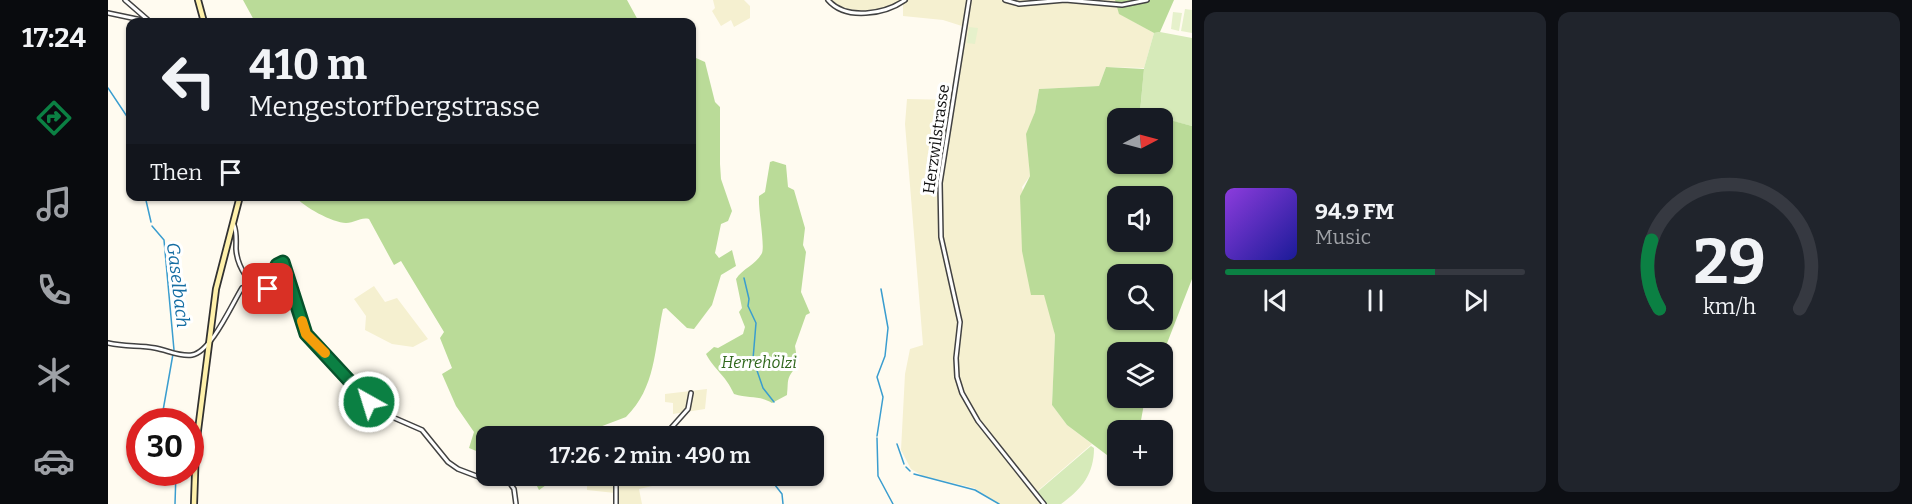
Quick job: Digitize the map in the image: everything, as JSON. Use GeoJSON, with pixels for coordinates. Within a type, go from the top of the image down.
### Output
{"type":"FeatureCollection","features":[{"type":"Feature","properties":{"kind":"street"},"geometry":{"type":"LineString","coordinates":[[125,0],[146,18]]}},
{"type":"Feature","properties":{"kind":"street"},"geometry":{"type":"LineString","coordinates":[[198,0],[203,18]]}},
{"type":"Feature","properties":{"kind":"street"},"geometry":{"type":"LineString","coordinates":[[828,0],[838,9],[857,13],[884,10],[906,0]]}},
{"type":"Feature","properties":{"kind":"street","name":"Herzwilstrasse"},"geometry":{"type":"LineString","coordinates":[[969,0],[940,183],[941,237],[960,322],[956,358],[957,377],[962,393],[978,421],[1044,504]]}},
{"type":"Feature","properties":{"kind":"street"},"geometry":{"type":"LineString","coordinates":[[1005,0],[1019,4],[1065,0],[1122,5],[1147,0]]}},
{"type":"Feature","properties":{"kind":"street"},"geometry":{"type":"LineString","coordinates":[[108,13],[132,18]]}},
{"type":"Feature","properties":{"kind":"street"},"geometry":{"type":"LineString","coordinates":[[194,504],[196,446],[219,270],[239,201]]}},
{"type":"Feature","properties":{"kind":"street"},"geometry":{"type":"LineString","coordinates":[[232,224],[236,229],[236,251],[246,276],[253,285],[262,290],[268,289],[277,265],[283,262],[306,334],[369,402],[383,413],[422,430],[448,462],[458,469],[479,477],[512,477],[511,483],[516,504]]}},
{"type":"Feature","properties":{"kind":"street"},"geometry":{"type":"LineString","coordinates":[[108,343],[124,347],[153,348],[189,355],[196,354],[210,343],[242,288],[246,276]]}},
{"type":"Feature","properties":{"kind":"street"},"geometry":{"type":"LineString","coordinates":[[242,288],[253,285]]}},
{"type":"Feature","properties":{"kind":"street"},"geometry":{"type":"LineString","coordinates":[[673,426],[688,409],[691,393]]}},
{"type":"Feature","properties":{"kind":"street"},"geometry":{"type":"LineString","coordinates":[[616,486],[616,504]]}},
{"type":"Feature","properties":{"kind":"shaded area"},"geometry":{"type":"Polygon","coordinates":[[[713,0],[744,0],[750,6],[750,18],[734,27],[731,20],[721,26],[712,11],[715,8],[713,0]]]}},
{"type":"Feature","properties":{"kind":"shaded area"},"geometry":{"type":"Polygon","coordinates":[[[830,0],[1115,0],[1120,14],[1154,33],[1144,68],[1106,67],[1099,86],[1039,89],[1035,112],[1027,134],[1030,176],[1022,187],[1055,335],[1052,405],[1067,425],[1092,444],[1034,494],[1043,504],[999,504],[974,488],[923,476],[911,469],[901,450],[905,374],[910,349],[923,345],[905,124],[907,99],[954,100],[965,27],[943,20],[903,16],[903,1],[876,10],[859,11],[839,8],[830,0]]]}},
{"type":"Feature","properties":{"kind":"shaded area"},"geometry":{"type":"Polygon","coordinates":[[[374,286],[385,302],[397,298],[428,339],[413,347],[392,344],[365,330],[366,316],[354,299],[374,286]]]}},
{"type":"Feature","properties":{"kind":"shaded area"},"geometry":{"type":"Polygon","coordinates":[[[707,389],[705,409],[673,414],[673,403],[665,402],[665,394],[707,389]]]}},
{"type":"Feature","properties":{"kind":"shaded area"},"geometry":{"type":"Polygon","coordinates":[[[587,486],[652,486],[639,489],[642,504],[616,504],[615,493],[587,490],[587,486]]]}},
{"type":"Feature","properties":{"kind":"green space"},"geometry":{"type":"Polygon","coordinates":[[[243,0],[627,0],[637,18],[253,18],[243,0]]]}},
{"type":"Feature","properties":{"kind":"green space"},"geometry":{"type":"Polygon","coordinates":[[[1115,0],[1174,0],[1160,32],[1154,33],[1119,14],[1115,0]]]}},
{"type":"Feature","properties":{"kind":"green space"},"geometry":{"type":"Polygon","coordinates":[[[1185,9],[1192,10],[1192,33],[1181,31],[1185,9]]]}},
{"type":"Feature","properties":{"kind":"green space"},"geometry":{"type":"Polygon","coordinates":[[[1173,12],[1182,13],[1179,31],[1171,29],[1173,12]]]}},
{"type":"Feature","properties":{"kind":"green space"},"geometry":{"type":"Polygon","coordinates":[[[969,27],[978,28],[975,44],[967,43],[969,27]]]}},
{"type":"Feature","properties":{"kind":"green space"},"geometry":{"type":"Polygon","coordinates":[[[1154,33],[1192,38],[1192,126],[1173,121],[1173,108],[1140,108],[1144,68],[1154,33]]]}},
{"type":"Feature","properties":{"kind":"green space"},"geometry":{"type":"Polygon","coordinates":[[[696,58],[705,62],[715,102],[720,107],[721,179],[732,211],[728,221],[721,224],[715,253],[719,258],[732,250],[736,266],[721,275],[712,305],[694,329],[687,328],[666,308],[663,309],[649,381],[636,405],[626,417],[602,426],[476,426],[476,451],[469,448],[474,432],[456,406],[442,374],[452,368],[440,338],[444,332],[401,261],[394,265],[369,219],[346,223],[326,217],[299,201],[696,201],[696,58]]]}},
{"type":"Feature","properties":{"kind":"green space"},"geometry":{"type":"Polygon","coordinates":[[[1106,67],[1144,69],[1140,108],[1107,108],[1107,174],[1173,174],[1173,121],[1192,126],[1192,279],[1173,328],[1173,264],[1107,264],[1107,330],[1172,330],[1168,342],[1107,342],[1107,408],[1143,408],[1141,420],[1107,420],[1107,455],[1067,425],[1052,405],[1055,335],[1044,295],[1031,295],[1022,251],[1020,196],[1030,176],[1026,134],[1035,112],[1039,89],[1099,86],[1106,67]]]}},
{"type":"Feature","properties":{"kind":"green space","name":"Herrehölzi"},"geometry":{"type":"Polygon","coordinates":[[[770,162],[786,165],[788,187],[794,190],[805,228],[803,245],[806,252],[801,292],[810,313],[806,315],[795,346],[798,365],[789,377],[787,395],[772,403],[763,399],[734,394],[706,354],[714,347],[718,348],[743,334],[745,327],[739,312],[742,308],[736,279],[762,253],[759,196],[765,192],[770,162]]]}},
{"type":"Feature","properties":{"kind":"green space"},"geometry":{"type":"Polygon","coordinates":[[[1091,446],[1094,448],[1092,466],[1081,487],[1061,504],[1045,504],[1036,493],[1091,446]]]}},
{"type":"Feature","properties":{"kind":"waterway","name":"Gaselbach"},"geometry":{"type":"LineString","coordinates":[[108,88],[126,115]]}},
{"type":"Feature","properties":{"kind":"waterway","name":"Gaselbach"},"geometry":{"type":"LineString","coordinates":[[146,201],[151,222]]}},
{"type":"Feature","properties":{"kind":"waterway","name":"Gaselbach"},"geometry":{"type":"LineString","coordinates":[[152,226],[164,240],[174,350]]}},
{"type":"Feature","properties":{"kind":"waterway"},"geometry":{"type":"LineString","coordinates":[[744,278],[749,299],[748,306],[756,323],[753,359],[763,388],[774,402]]}},
{"type":"Feature","properties":{"kind":"waterway"},"geometry":{"type":"LineString","coordinates":[[877,436],[883,397],[877,377],[885,356],[888,328],[881,289]]}},
{"type":"Feature","properties":{"kind":"waterway","name":"Gaselbach"},"geometry":{"type":"LineString","coordinates":[[163,408],[173,354]]}},
{"type":"Feature","properties":{"kind":"waterway"},"geometry":{"type":"LineString","coordinates":[[877,438],[878,476],[893,504]]}},
{"type":"Feature","properties":{"kind":"waterway"},"geometry":{"type":"LineString","coordinates":[[897,444],[904,464]]}},
{"type":"Feature","properties":{"kind":"waterway"},"geometry":{"type":"LineString","coordinates":[[906,467],[910,471]]}},
{"type":"Feature","properties":{"kind":"waterway"},"geometry":{"type":"LineString","coordinates":[[914,474],[975,490],[999,504]]}},
{"type":"Feature","properties":{"kind":"waterway","name":"Gaselbach"},"geometry":{"type":"LineString","coordinates":[[175,504],[176,486]]}},
{"type":"Feature","properties":{"kind":"waterway"},"geometry":{"type":"LineString","coordinates":[[776,486],[782,494],[783,504]]}},
{"type":"Feature","properties":{"kind":"slow traffic"},"geometry":{"type":"LineString","coordinates":[[302,321],[306,334],[325,353]]}},
{"type":"Feature","properties":{"kind":"route"},"geometry":{"type":"LineString","coordinates":[[268,289],[278,263],[283,262],[306,334],[369,402]]}}]}
